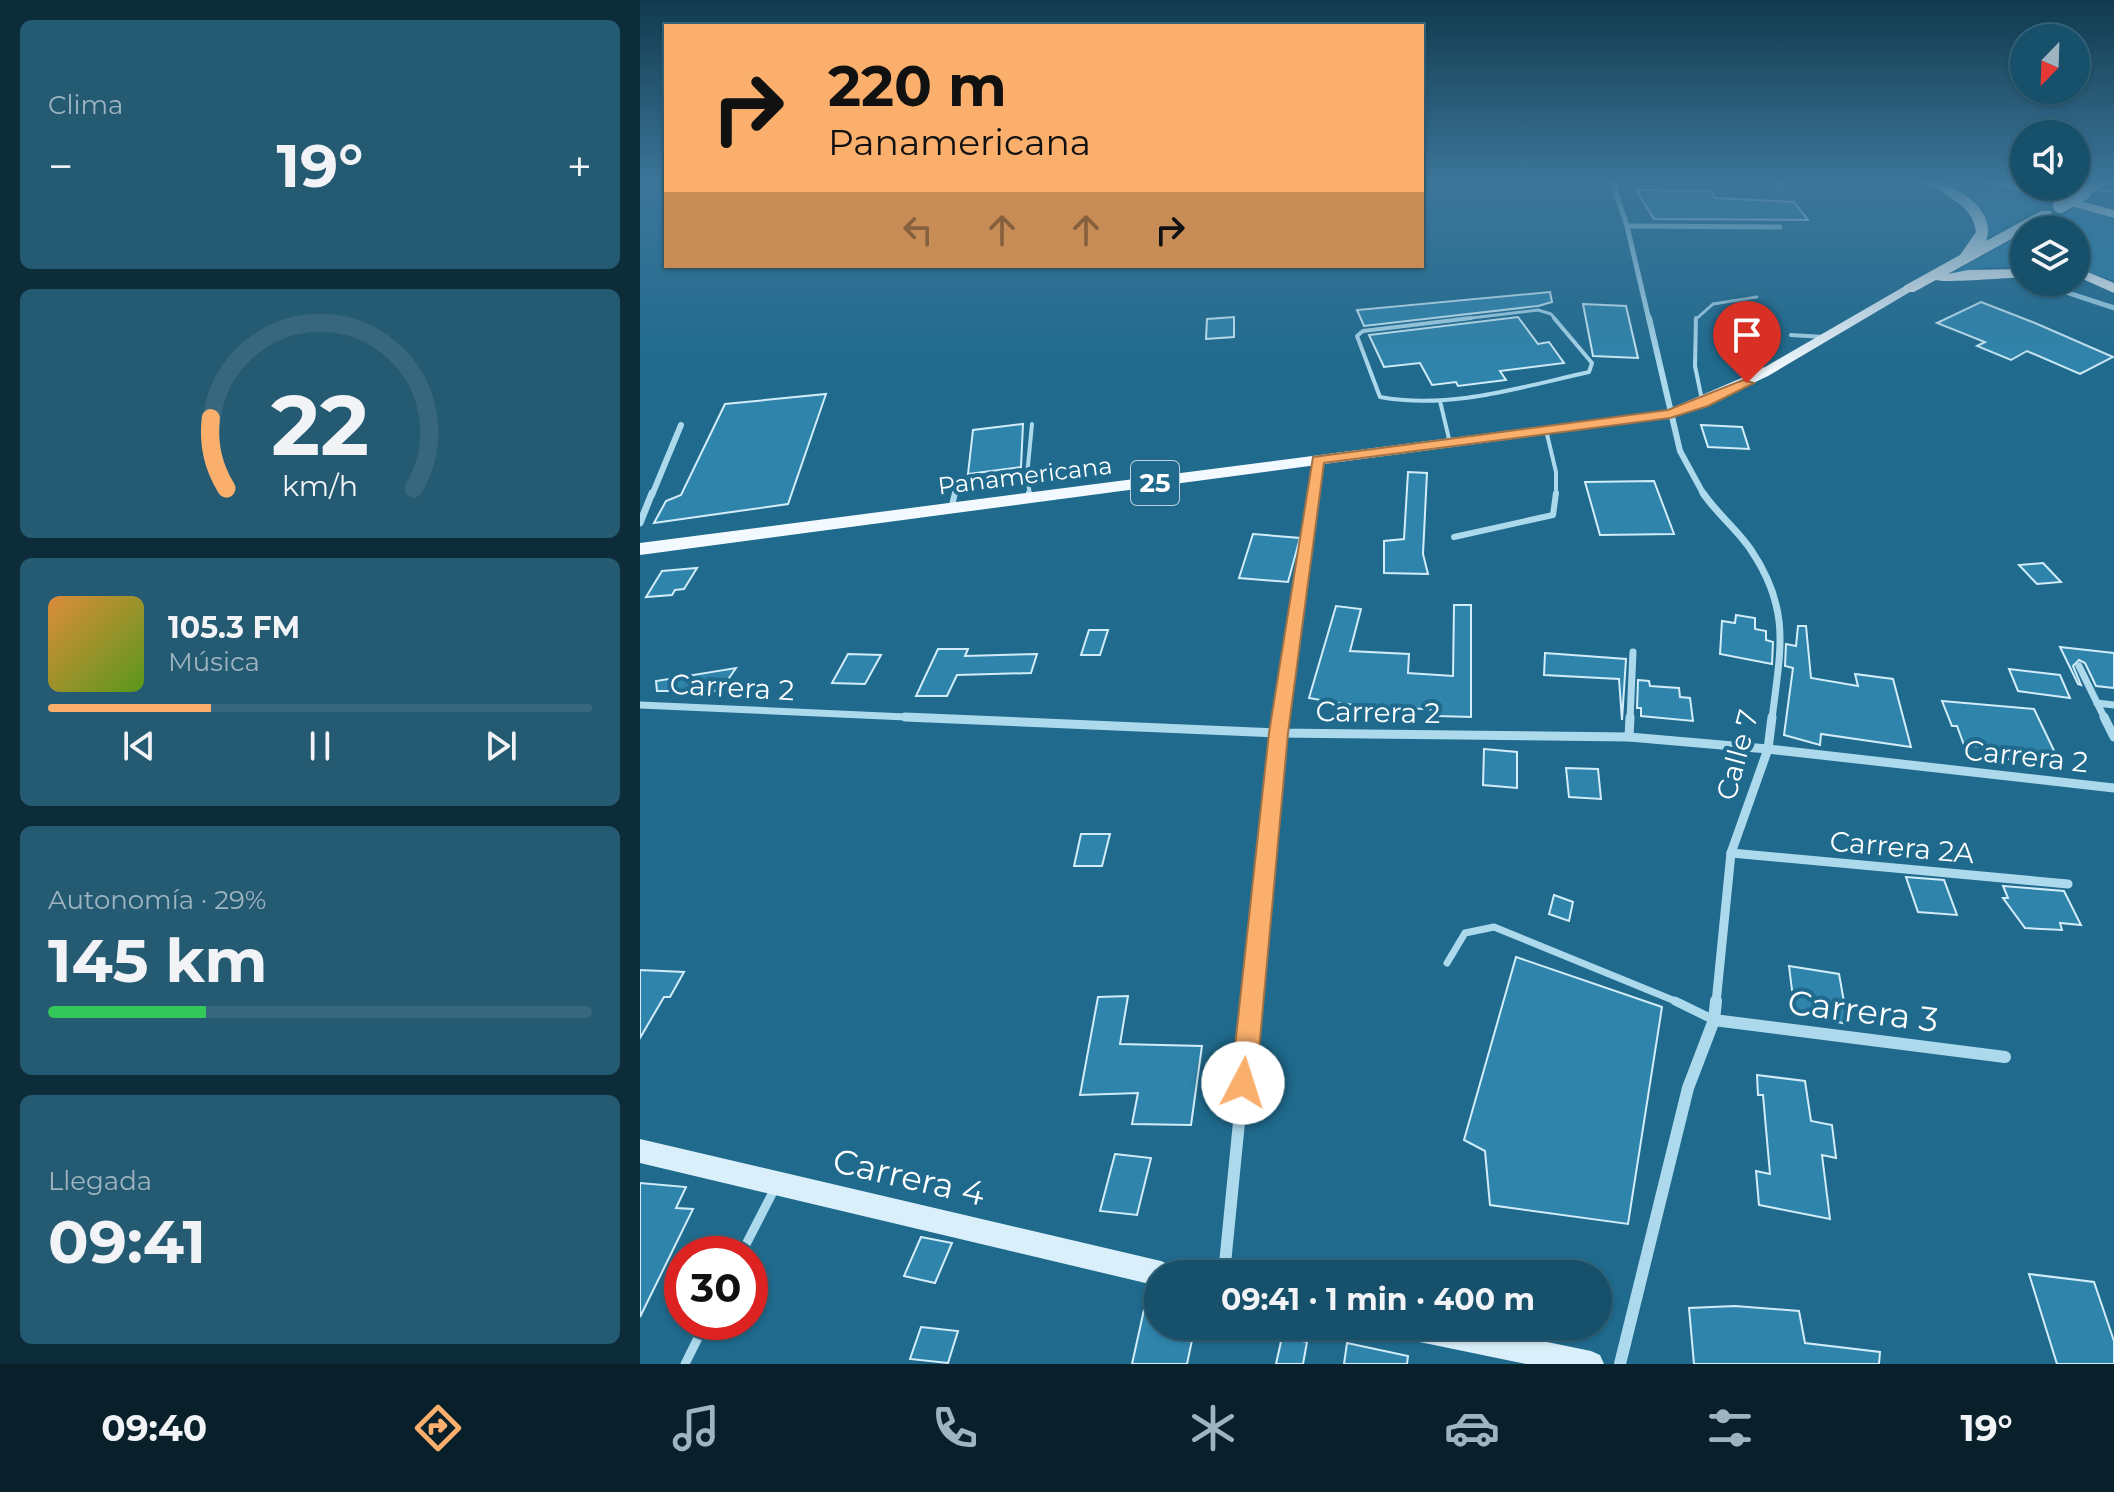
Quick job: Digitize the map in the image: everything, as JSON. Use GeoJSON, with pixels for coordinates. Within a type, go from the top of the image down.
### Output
{"type":"FeatureCollection","features":[{"type":"Feature","properties":{"kind":"highway"},"geometry":{"type":"LineString","coordinates":[[1959,261],[1976,245]]}},
{"type":"Feature","properties":{"kind":"highway","name":"Panamericana"},"geometry":{"type":"LineString","coordinates":[[1909,289],[1989,245]]}},
{"type":"Feature","properties":{"kind":"highway","name":"Panamericana"},"geometry":{"type":"LineString","coordinates":[[1909,289],[1968,274],[2010,273]]}},
{"type":"Feature","properties":{"kind":"highway"},"geometry":{"type":"LineString","coordinates":[[2090,278],[2114,290]]}},
{"type":"Feature","properties":{"kind":"highway"},"geometry":{"type":"LineString","coordinates":[[2090,284],[2114,290]]}},
{"type":"Feature","properties":{"kind":"main road","name":"Panamericana"},"geometry":{"type":"LineString","coordinates":[[640,549],[1670,414],[1703,403],[1766,373],[1909,289]]}},
{"type":"Feature","properties":{"kind":"street","name":"Calle 7"},"geometry":{"type":"LineString","coordinates":[[1620,1364],[1688,1088],[1714,1020],[1731,853],[1768,749],[1781,616],[1772,586],[1750,548],[1715,511],[1693,479],[1680,451],[1631,245]]}},
{"type":"Feature","properties":{"kind":"street"},"geometry":{"type":"LineString","coordinates":[[2078,296],[2114,308]]}},
{"type":"Feature","properties":{"kind":"street"},"geometry":{"type":"LineString","coordinates":[[640,523],[681,425]]}},
{"type":"Feature","properties":{"kind":"street"},"geometry":{"type":"LineString","coordinates":[[1225,1260],[1278,733],[1318,460]]}},
{"type":"Feature","properties":{"kind":"street"},"geometry":{"type":"LineString","coordinates":[[1629,737],[1633,652]]}},
{"type":"Feature","properties":{"kind":"street"},"geometry":{"type":"LineString","coordinates":[[2079,666],[2114,737]]}},
{"type":"Feature","properties":{"kind":"street"},"geometry":{"type":"LineString","coordinates":[[2097,703],[2114,705]]}},
{"type":"Feature","properties":{"kind":"street","name":"Carrera 2"},"geometry":{"type":"LineString","coordinates":[[640,705],[1278,733],[1629,737],[1768,749],[2114,788]]}},
{"type":"Feature","properties":{"kind":"street","name":"Carrera 2A"},"geometry":{"type":"LineString","coordinates":[[1731,853],[2068,884]]}},
{"type":"Feature","properties":{"kind":"street","name":"Carrera 3"},"geometry":{"type":"LineString","coordinates":[[1714,1020],[2005,1057]]}},
{"type":"Feature","properties":{"kind":"street","name":"Carrera 4"},"geometry":{"type":"LineString","coordinates":[[640,1151],[1144,1270]]}},
{"type":"Feature","properties":{"kind":"street"},"geometry":{"type":"LineString","coordinates":[[1474,1340],[1591,1364]]}},
{"type":"Feature","properties":{"kind":"lane"},"geometry":{"type":"LineString","coordinates":[[1703,403],[1695,366],[1695,319],[1713,304],[1757,297]]}},
{"type":"Feature","properties":{"kind":"lane"},"geometry":{"type":"LineString","coordinates":[[1538,310],[1551,314],[1592,363],[1589,372],[1440,401],[1396,402],[1380,397],[1357,336],[1363,331],[1538,310]]}},
{"type":"Feature","properties":{"kind":"lane"},"geometry":{"type":"LineString","coordinates":[[1791,335],[1825,337]]}},
{"type":"Feature","properties":{"kind":"lane"},"geometry":{"type":"LineString","coordinates":[[1750,357],[1766,373]]}},
{"type":"Feature","properties":{"kind":"lane"},"geometry":{"type":"LineString","coordinates":[[1440,401],[1450,443]]}},
{"type":"Feature","properties":{"kind":"lane"},"geometry":{"type":"LineString","coordinates":[[1030,499],[1027,476],[1032,424]]}},
{"type":"Feature","properties":{"kind":"lane"},"geometry":{"type":"LineString","coordinates":[[1454,537],[1553,515],[1557,498],[1556,467],[1546,430]]}},
{"type":"Feature","properties":{"kind":"lane"},"geometry":{"type":"LineString","coordinates":[[951,509],[957,487],[964,483],[1027,476]]}},
{"type":"Feature","properties":{"kind":"lane"},"geometry":{"type":"LineString","coordinates":[[1447,963],[1465,933],[1494,927],[1678,1002],[1714,1020]]}},
{"type":"Feature","properties":{"kind":"lane"},"geometry":{"type":"LineString","coordinates":[[750,1236],[778,1183]]}},
{"type":"Feature","properties":{"kind":"lane"},"geometry":{"type":"LineString","coordinates":[[685,1364],[697,1340]]}},
{"type":"Feature","properties":{"kind":"shaded area"},"geometry":{"type":"Polygon","coordinates":[[[2003,245],[2010,245],[2010,268],[1989,267],[1948,275],[2003,245]]]}},
{"type":"Feature","properties":{"kind":"shaded area"},"geometry":{"type":"Polygon","coordinates":[[[2090,245],[2114,245],[2114,281],[2090,272],[2090,245]]]}},
{"type":"Feature","properties":{"kind":"building"},"geometry":{"type":"Polygon","coordinates":[[[1550,292],[1552,302],[1538,306],[1364,326],[1357,310],[1550,292]]]}},
{"type":"Feature","properties":{"kind":"building"},"geometry":{"type":"Polygon","coordinates":[[[1981,302],[2113,357],[2080,374],[2027,351],[2011,360],[1977,346],[1985,342],[1937,323],[1981,302]]]}},
{"type":"Feature","properties":{"kind":"building"},"geometry":{"type":"Polygon","coordinates":[[[1583,304],[1626,306],[1638,358],[1593,356],[1583,304]]]}},
{"type":"Feature","properties":{"kind":"building"},"geometry":{"type":"Polygon","coordinates":[[[1234,317],[1234,337],[1206,339],[1207,319],[1234,317]]]}},
{"type":"Feature","properties":{"kind":"building"},"geometry":{"type":"Polygon","coordinates":[[[1518,317],[1538,344],[1549,342],[1564,363],[1500,371],[1506,380],[1458,386],[1456,382],[1432,385],[1420,363],[1384,367],[1369,335],[1518,317]]]}},
{"type":"Feature","properties":{"kind":"building"},"geometry":{"type":"Polygon","coordinates":[[[826,394],[788,504],[654,523],[666,501],[681,495],[725,404],[826,394]]]}},
{"type":"Feature","properties":{"kind":"building"},"geometry":{"type":"Polygon","coordinates":[[[1023,424],[1021,467],[968,474],[973,430],[1023,424]]]}},
{"type":"Feature","properties":{"kind":"building"},"geometry":{"type":"Polygon","coordinates":[[[1701,425],[1742,427],[1749,449],[1708,447],[1701,425]]]}},
{"type":"Feature","properties":{"kind":"building"},"geometry":{"type":"Polygon","coordinates":[[[1408,472],[1427,473],[1423,554],[1428,574],[1384,573],[1384,541],[1404,539],[1408,472]]]}},
{"type":"Feature","properties":{"kind":"building"},"geometry":{"type":"Polygon","coordinates":[[[1654,481],[1674,534],[1600,535],[1585,482],[1654,481]]]}},
{"type":"Feature","properties":{"kind":"building"},"geometry":{"type":"Polygon","coordinates":[[[1253,534],[1300,538],[1288,582],[1239,578],[1253,534]]]}},
{"type":"Feature","properties":{"kind":"building"},"geometry":{"type":"Polygon","coordinates":[[[2043,563],[2061,582],[2037,584],[2019,565],[2043,563]]]}},
{"type":"Feature","properties":{"kind":"building"},"geometry":{"type":"Polygon","coordinates":[[[697,568],[684,589],[675,590],[672,595],[646,597],[662,571],[697,568]]]}},
{"type":"Feature","properties":{"kind":"building"},"geometry":{"type":"Polygon","coordinates":[[[1454,605],[1471,605],[1471,717],[1438,716],[1438,710],[1343,704],[1309,698],[1336,606],[1361,609],[1350,651],[1409,654],[1408,673],[1453,676],[1454,605]]]}},
{"type":"Feature","properties":{"kind":"building"},"geometry":{"type":"Polygon","coordinates":[[[1736,615],[1755,618],[1755,629],[1766,631],[1766,640],[1773,642],[1772,664],[1720,654],[1722,621],[1735,623],[1736,615]]]}},
{"type":"Feature","properties":{"kind":"building"},"geometry":{"type":"Polygon","coordinates":[[[1798,626],[1806,626],[1811,678],[1858,686],[1855,674],[1893,679],[1911,747],[1821,734],[1820,745],[1784,735],[1793,668],[1785,666],[1786,644],[1796,646],[1798,626]]]}},
{"type":"Feature","properties":{"kind":"building"},"geometry":{"type":"Polygon","coordinates":[[[1089,630],[1108,630],[1100,655],[1081,655],[1089,630]]]}},
{"type":"Feature","properties":{"kind":"building"},"geometry":{"type":"Polygon","coordinates":[[[2060,647],[2114,653],[2114,688],[2096,686],[2085,663],[2079,660],[2073,666],[2081,685],[2078,684],[2060,647]]]}},
{"type":"Feature","properties":{"kind":"building"},"geometry":{"type":"Polygon","coordinates":[[[938,649],[968,649],[965,656],[1037,654],[1031,673],[957,675],[947,696],[916,696],[938,649]]]}},
{"type":"Feature","properties":{"kind":"building"},"geometry":{"type":"Polygon","coordinates":[[[1545,653],[1626,659],[1622,720],[1619,679],[1544,675],[1545,653]]]}},
{"type":"Feature","properties":{"kind":"building"},"geometry":{"type":"Polygon","coordinates":[[[848,654],[881,655],[865,684],[832,683],[848,654]]]}},
{"type":"Feature","properties":{"kind":"building"},"geometry":{"type":"Polygon","coordinates":[[[736,668],[720,691],[657,691],[656,681],[736,668]]]}},
{"type":"Feature","properties":{"kind":"building"},"geometry":{"type":"Polygon","coordinates":[[[2009,669],[2060,675],[2070,698],[2018,691],[2009,669]]]}},
{"type":"Feature","properties":{"kind":"building"},"geometry":{"type":"Polygon","coordinates":[[[1638,680],[1649,681],[1650,686],[1679,688],[1680,697],[1690,698],[1693,721],[1641,716],[1641,708],[1637,708],[1638,680]]]}},
{"type":"Feature","properties":{"kind":"building"},"geometry":{"type":"Polygon","coordinates":[[[1942,701],[2034,709],[2060,763],[2007,759],[2002,749],[1964,745],[1942,701]]]}},
{"type":"Feature","properties":{"kind":"building"},"geometry":{"type":"Polygon","coordinates":[[[1484,749],[1517,752],[1517,788],[1483,785],[1484,749]]]}},
{"type":"Feature","properties":{"kind":"building"},"geometry":{"type":"Polygon","coordinates":[[[1566,768],[1598,769],[1601,799],[1569,797],[1566,768]]]}},
{"type":"Feature","properties":{"kind":"building"},"geometry":{"type":"Polygon","coordinates":[[[1081,834],[1110,834],[1102,866],[1074,866],[1081,834]]]}},
{"type":"Feature","properties":{"kind":"building"},"geometry":{"type":"Polygon","coordinates":[[[1906,877],[1944,880],[1957,915],[1918,912],[1906,877]]]}},
{"type":"Feature","properties":{"kind":"building"},"geometry":{"type":"Polygon","coordinates":[[[2003,886],[2064,891],[2081,925],[2060,923],[2062,930],[2025,928],[2003,898],[2008,898],[2003,886]]]}},
{"type":"Feature","properties":{"kind":"building"},"geometry":{"type":"Polygon","coordinates":[[[1554,895],[1573,902],[1569,921],[1549,914],[1554,895]]]}},
{"type":"Feature","properties":{"kind":"building"},"geometry":{"type":"Polygon","coordinates":[[[1516,957],[1662,1007],[1628,1224],[1490,1205],[1485,1151],[1464,1140],[1516,957]]]}},
{"type":"Feature","properties":{"kind":"building"},"geometry":{"type":"Polygon","coordinates":[[[1789,966],[1839,974],[1848,1024],[1795,1014],[1789,966]]]}},
{"type":"Feature","properties":{"kind":"building"},"geometry":{"type":"Polygon","coordinates":[[[640,970],[684,972],[670,997],[664,997],[640,1038],[640,970]]]}},
{"type":"Feature","properties":{"kind":"building"},"geometry":{"type":"Polygon","coordinates":[[[1128,996],[1120,1044],[1202,1046],[1191,1125],[1132,1124],[1138,1093],[1080,1095],[1098,997],[1128,996]]]}},
{"type":"Feature","properties":{"kind":"building"},"geometry":{"type":"Polygon","coordinates":[[[1757,1075],[1805,1081],[1811,1121],[1832,1125],[1836,1158],[1822,1155],[1830,1219],[1759,1205],[1756,1171],[1770,1174],[1763,1095],[1758,1095],[1757,1075]]]}},
{"type":"Feature","properties":{"kind":"building"},"geometry":{"type":"Polygon","coordinates":[[[1115,1154],[1151,1158],[1137,1215],[1100,1211],[1115,1154]]]}},
{"type":"Feature","properties":{"kind":"building"},"geometry":{"type":"Polygon","coordinates":[[[640,1183],[686,1187],[676,1208],[693,1209],[680,1236],[664,1236],[664,1268],[640,1317],[640,1183]]]}},
{"type":"Feature","properties":{"kind":"building"},"geometry":{"type":"Polygon","coordinates":[[[921,1237],[952,1243],[935,1283],[904,1276],[921,1237]]]}},
{"type":"Feature","properties":{"kind":"building"},"geometry":{"type":"Polygon","coordinates":[[[2029,1274],[2094,1282],[2114,1341],[2114,1364],[2057,1364],[2029,1274]]]}},
{"type":"Feature","properties":{"kind":"building"},"geometry":{"type":"Polygon","coordinates":[[[1735,1306],[1799,1311],[1805,1343],[1880,1352],[1879,1364],[1694,1364],[1689,1308],[1735,1306]]]}},
{"type":"Feature","properties":{"kind":"building"},"geometry":{"type":"Polygon","coordinates":[[[1144,1310],[1144,1340],[1192,1340],[1187,1364],[1132,1364],[1144,1310]]]}},
{"type":"Feature","properties":{"kind":"building"},"geometry":{"type":"Polygon","coordinates":[[[921,1327],[958,1331],[948,1363],[910,1359],[921,1327]]]}},
{"type":"Feature","properties":{"kind":"building"},"geometry":{"type":"Polygon","coordinates":[[[1281,1340],[1307,1342],[1303,1364],[1276,1364],[1281,1340]]]}},
{"type":"Feature","properties":{"kind":"building"},"geometry":{"type":"Polygon","coordinates":[[[1347,1343],[1408,1356],[1407,1364],[1344,1364],[1347,1343]]]}},
{"type":"Feature","properties":{"kind":"route"},"geometry":{"type":"LineString","coordinates":[[1243,1083],[1278,733],[1318,460],[1670,414],[1747,383]]}}]}
